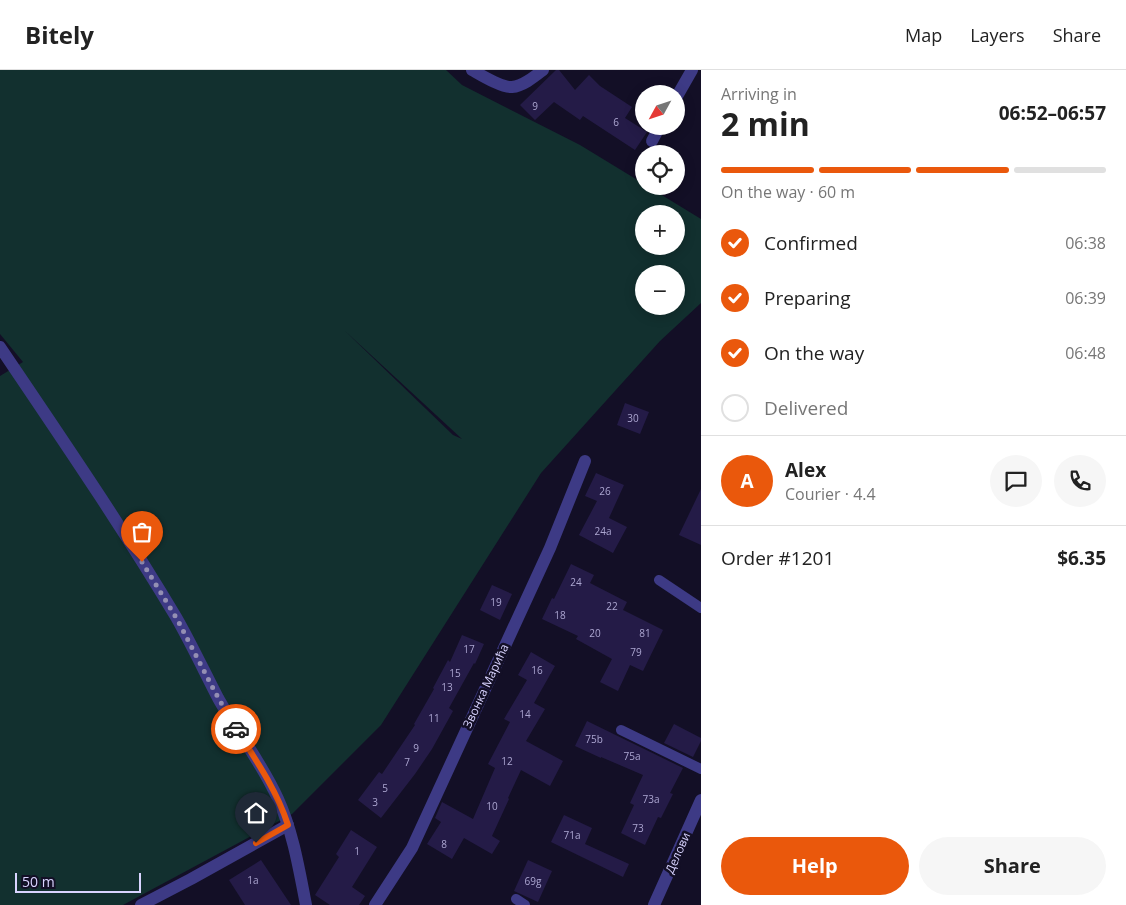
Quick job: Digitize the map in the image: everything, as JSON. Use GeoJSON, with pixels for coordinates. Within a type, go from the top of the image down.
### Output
{"type":"FeatureCollection","features":[{"type":"Feature","properties":{"kind":"street"},"geometry":{"type":"LineString","coordinates":[[472,70],[510,88],[534,77],[543,70]]}},
{"type":"Feature","properties":{"kind":"street"},"geometry":{"type":"LineString","coordinates":[[683,85],[692,70]]}},
{"type":"Feature","properties":{"kind":"street"},"geometry":{"type":"LineString","coordinates":[[652,141],[655,135]]}},
{"type":"Feature","properties":{"kind":"street"},"geometry":{"type":"LineString","coordinates":[[0,347],[125,533],[163,595],[220,701],[265,774],[288,825],[295,848],[306,905]]}},
{"type":"Feature","properties":{"kind":"street","name":"Звонка Марића"},"geometry":{"type":"LineString","coordinates":[[375,905],[412,848],[550,548],[585,461]]}},
{"type":"Feature","properties":{"kind":"street","name":"Делови"},"geometry":{"type":"LineString","coordinates":[[654,905],[701,800]]}},
{"type":"Feature","properties":{"kind":"street"},"geometry":{"type":"LineString","coordinates":[[141,905],[288,825]]}},
{"type":"Feature","properties":{"kind":"lane"},"geometry":{"type":"LineString","coordinates":[[659,580],[701,608]]}},
{"type":"Feature","properties":{"kind":"lane"},"geometry":{"type":"LineString","coordinates":[[620,730],[701,769]]}},
{"type":"Feature","properties":{"kind":"lane"},"geometry":{"type":"LineString","coordinates":[[516,899],[525,905]]}},
{"type":"Feature","properties":{"kind":"green space"},"geometry":{"type":"Polygon","coordinates":[[[0,70],[446,70],[462,85],[580,145],[635,179],[635,195],[662,195],[678,205],[635,205],[635,255],[685,255],[685,209],[701,219],[701,303],[660,341],[541,473],[381,725],[292,814],[123,905],[0,905],[0,376],[23,362],[0,334],[0,70]],[[344,330],[453,435],[462,439],[344,330]]]}},
{"type":"Feature","properties":{"kind":"building"},"geometry":{"type":"Polygon","coordinates":[[[556,70],[559,70],[575,90],[589,75],[600,86],[632,107],[625,118],[635,124],[635,135],[645,135],[638,145],[635,145],[635,150],[583,116],[580,120],[554,102],[535,120],[520,105],[556,70]]]}},
{"type":"Feature","properties":{"kind":"building"},"geometry":{"type":"Polygon","coordinates":[[[625,403],[649,412],[640,434],[617,425],[625,403]]]}},
{"type":"Feature","properties":{"kind":"building"},"geometry":{"type":"Polygon","coordinates":[[[596,473],[624,485],[609,518],[627,527],[613,553],[579,535],[597,501],[585,496],[596,473]]]}},
{"type":"Feature","properties":{"kind":"building"},"geometry":{"type":"Polygon","coordinates":[[[701,489],[701,545],[679,535],[701,489]]]}},
{"type":"Feature","properties":{"kind":"building"},"geometry":{"type":"Polygon","coordinates":[[[571,564],[594,575],[590,583],[627,602],[623,610],[663,630],[643,671],[630,665],[618,691],[600,682],[612,659],[576,639],[578,636],[542,619],[571,564]]]}},
{"type":"Feature","properties":{"kind":"building"},"geometry":{"type":"Polygon","coordinates":[[[492,585],[512,594],[500,620],[480,610],[492,585]]]}},
{"type":"Feature","properties":{"kind":"building"},"geometry":{"type":"Polygon","coordinates":[[[462,635],[484,644],[475,664],[449,708],[453,711],[432,749],[381,818],[358,800],[379,772],[382,774],[415,725],[448,660],[450,662],[462,635]]]}},
{"type":"Feature","properties":{"kind":"building"},"geometry":{"type":"Polygon","coordinates":[[[531,652],[555,666],[534,703],[545,709],[526,741],[563,761],[550,786],[521,770],[492,836],[500,841],[492,854],[464,838],[452,859],[427,844],[441,822],[435,818],[442,802],[473,819],[495,768],[488,764],[510,722],[504,719],[527,680],[518,675],[531,652]]]}},
{"type":"Feature","properties":{"kind":"building"},"geometry":{"type":"Polygon","coordinates":[[[587,721],[683,768],[670,793],[673,794],[661,818],[658,817],[645,845],[621,833],[634,805],[630,803],[643,775],[575,746],[587,721]]]}},
{"type":"Feature","properties":{"kind":"building"},"geometry":{"type":"Polygon","coordinates":[[[674,724],[701,738],[693,757],[664,743],[674,724]]]}},
{"type":"Feature","properties":{"kind":"building"},"geometry":{"type":"Polygon","coordinates":[[[564,815],[592,828],[585,844],[629,864],[623,877],[551,842],[564,815]]]}},
{"type":"Feature","properties":{"kind":"building"},"geometry":{"type":"Polygon","coordinates":[[[351,830],[377,847],[352,887],[365,896],[359,905],[330,905],[315,895],[339,857],[336,854],[351,830]]]}},
{"type":"Feature","properties":{"kind":"building"},"geometry":{"type":"Polygon","coordinates":[[[261,860],[291,905],[245,905],[229,880],[261,860]]]}},
{"type":"Feature","properties":{"kind":"building"},"geometry":{"type":"Polygon","coordinates":[[[528,860],[552,871],[538,902],[514,891],[528,860]]]}},
{"type":"Feature","properties":{"kind":"way so far"},"geometry":{"type":"LineString","coordinates":[[142,562],[177,619],[236,729]]}},
{"type":"Feature","properties":{"kind":"route"},"geometry":{"type":"LineString","coordinates":[[236,729],[265,774],[283,809],[288,825],[256,843]]}}]}
